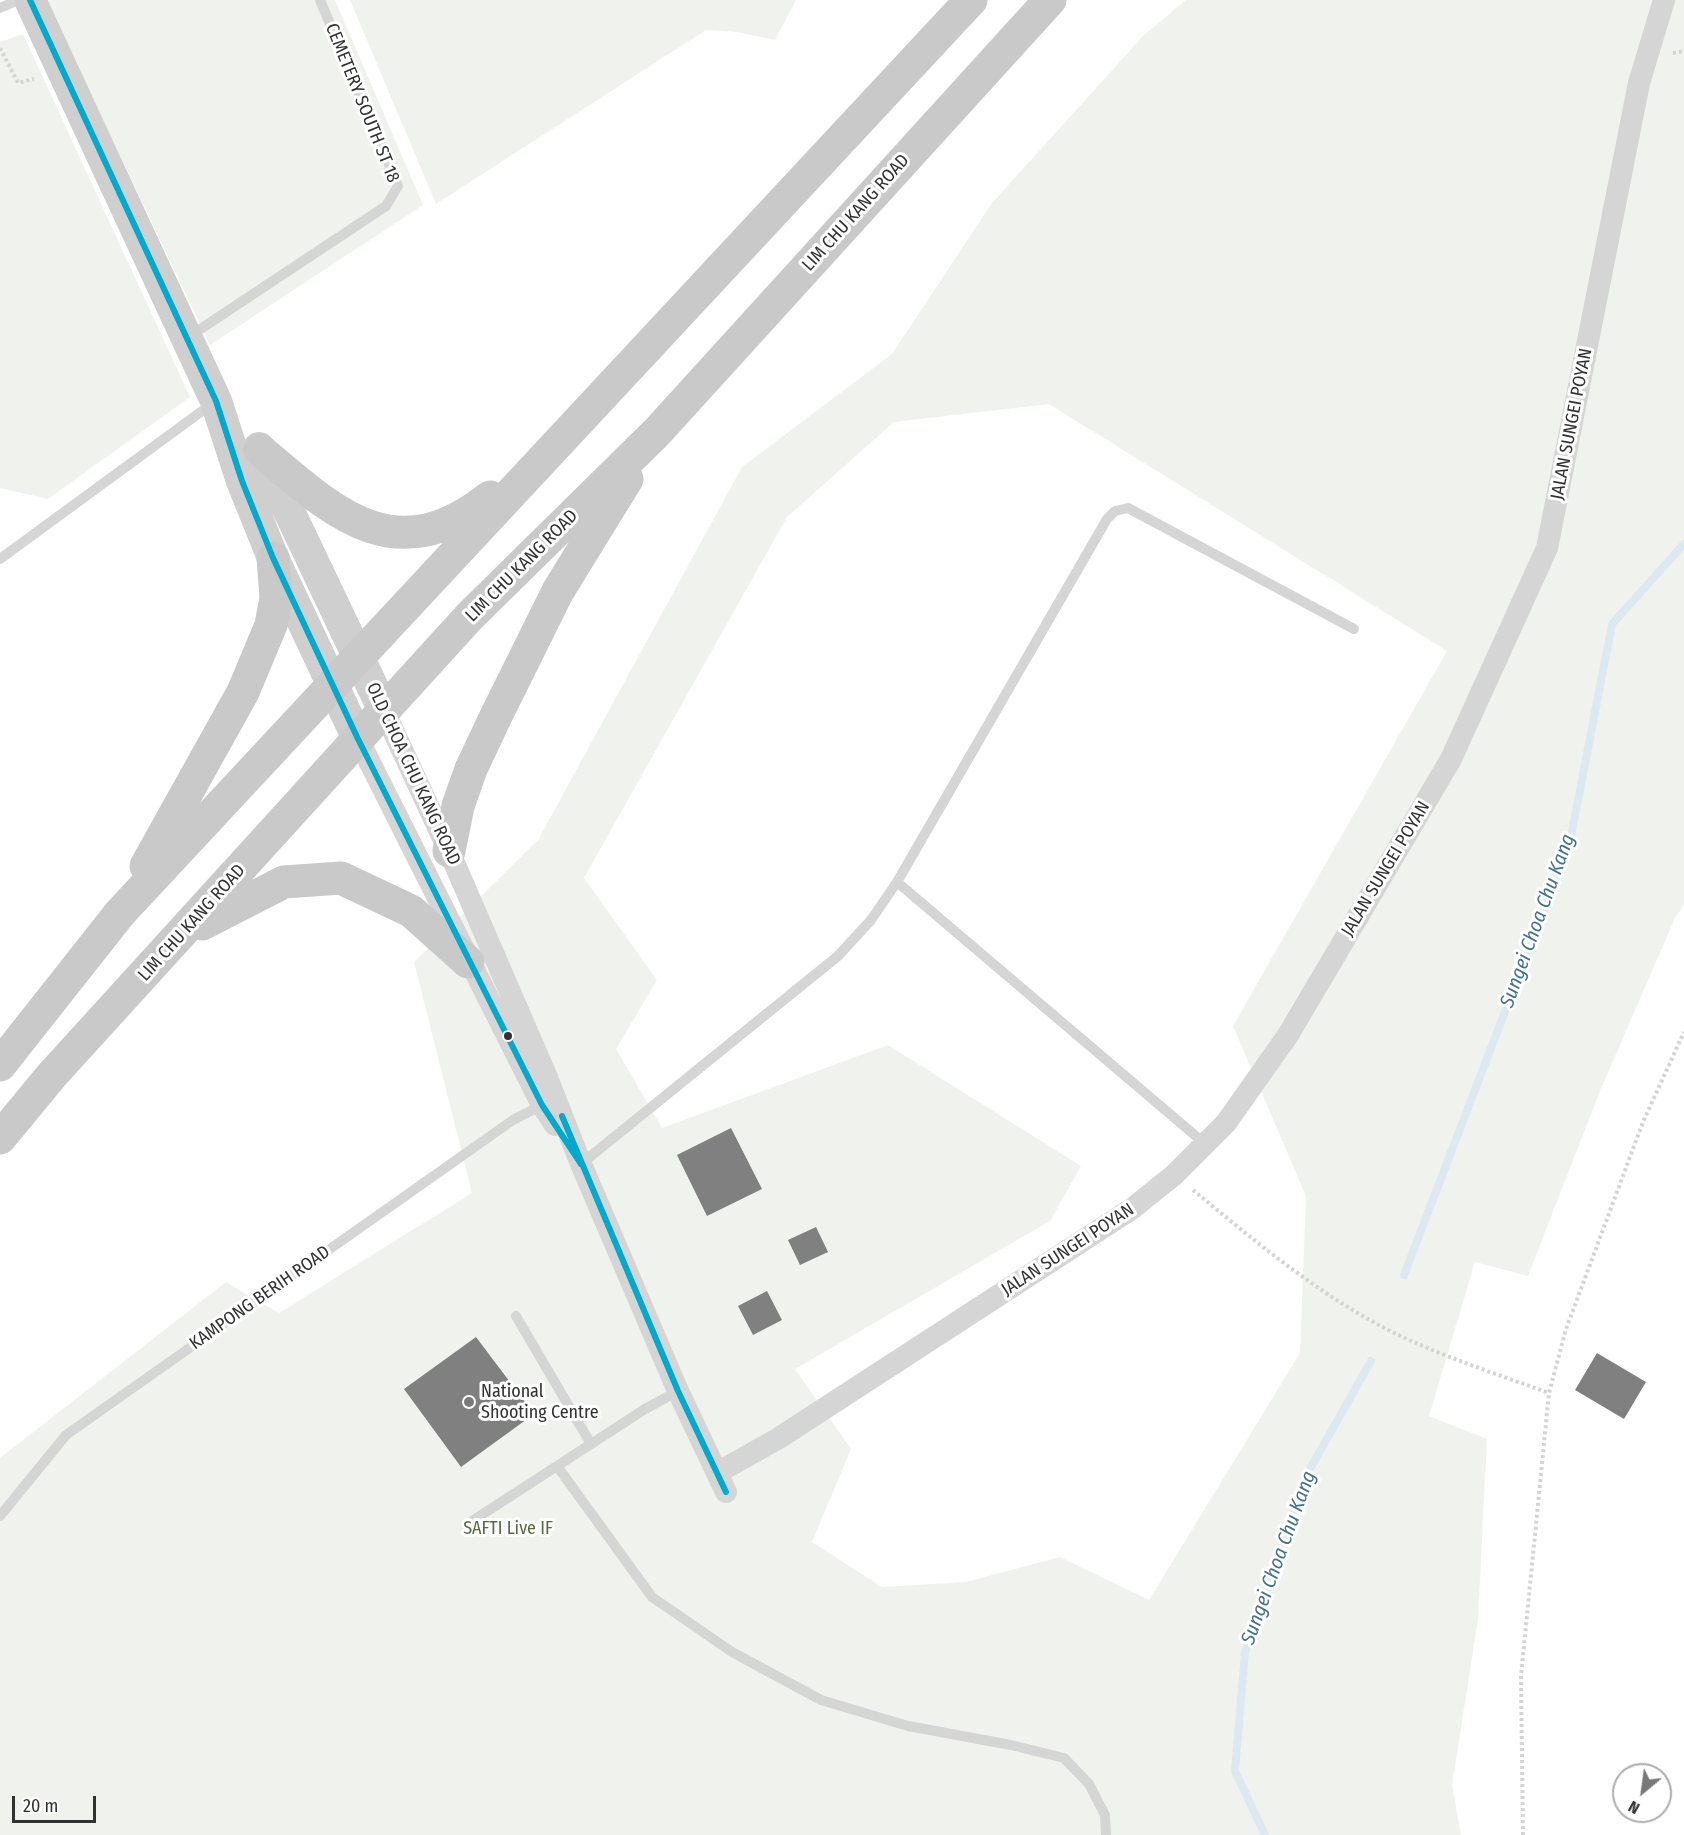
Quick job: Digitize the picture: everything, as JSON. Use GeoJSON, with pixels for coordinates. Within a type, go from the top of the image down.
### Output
{"type":"FeatureCollection","features":[{"type":"Feature","properties":{"kind":"main road"},"geometry":{"type":"LineString","coordinates":[[0,1065],[120,913],[972,0]]}},
{"type":"Feature","properties":{"kind":"main road","name":"LIM CHU KANG ROAD"},"geometry":{"type":"LineString","coordinates":[[0,1137],[52,1075],[469,617],[657,432],[1050,0]]}},
{"type":"Feature","properties":{"kind":"main road"},"geometry":{"type":"LineString","coordinates":[[449,851],[458,806],[471,769],[537,633],[558,591],[657,432]]}},
{"type":"Feature","properties":{"kind":"main road"},"geometry":{"type":"LineString","coordinates":[[260,450],[319,501],[354,521],[387,532],[421,533],[470,513],[556,445]]}},
{"type":"Feature","properties":{"kind":"main road"},"geometry":{"type":"LineString","coordinates":[[120,913],[243,692],[271,625],[276,598],[273,558]]}},
{"type":"Feature","properties":{"kind":"main road"},"geometry":{"type":"LineString","coordinates":[[182,934],[284,882],[341,878],[411,911],[468,962]]}},
{"type":"Feature","properties":{"kind":"street","name":"OLD CHOA CHU KANG ROAD"},"geometry":{"type":"LineString","coordinates":[[30,0],[216,401],[242,481],[273,558],[358,739],[468,962],[542,1105],[581,1164]]}},
{"type":"Feature","properties":{"kind":"street","name":"JALAN SUNGEI POYAN"},"geometry":{"type":"LineString","coordinates":[[722,1482],[779,1438],[1123,1215],[1174,1175],[1226,1123],[1288,1035],[1451,759],[1547,548],[1639,83],[1664,0]]}},
{"type":"Feature","properties":{"kind":"street","name":"OLD CHOA CHU KANG ROAD"},"geometry":{"type":"LineString","coordinates":[[216,401],[260,450],[359,656],[449,851],[546,1075],[581,1164],[678,1391],[722,1482]]}},
{"type":"Feature","properties":{"kind":"lane"},"geometry":{"type":"LineString","coordinates":[[0,8],[19,0]]}},
{"type":"Feature","properties":{"kind":"lane","name":"CEMETERY SOUTH ST 18"},"geometry":{"type":"LineString","coordinates":[[187,338],[386,206],[398,186],[320,0]]}},
{"type":"Feature","properties":{"kind":"lane"},"geometry":{"type":"LineString","coordinates":[[0,560],[216,401]]}},
{"type":"Feature","properties":{"kind":"lane"},"geometry":{"type":"LineString","coordinates":[[581,1164],[838,956],[871,920],[897,882],[1107,519],[1115,511],[1128,508],[1354,629]]}},
{"type":"Feature","properties":{"kind":"lane"},"geometry":{"type":"LineString","coordinates":[[897,882],[1204,1143]]}},
{"type":"Feature","properties":{"kind":"lane","name":"KAMPONG BERIH ROAD"},"geometry":{"type":"LineString","coordinates":[[0,1516],[66,1435],[513,1120],[542,1105]]}},
{"type":"Feature","properties":{"kind":"lane"},"geometry":{"type":"LineString","coordinates":[[516,1316],[591,1444]]}},
{"type":"Feature","properties":{"kind":"lane"},"geometry":{"type":"LineString","coordinates":[[466,1525],[678,1391]]}},
{"type":"Feature","properties":{"kind":"lane"},"geometry":{"type":"LineString","coordinates":[[557,1466],[652,1597],[732,1653],[821,1700],[908,1726],[1011,1745],[1064,1758],[1089,1784],[1105,1815],[1106,1835]]}},
{"type":"Feature","properties":{"kind":"path"},"geometry":{"type":"LineString","coordinates":[[0,48],[18,83],[63,71]]}},
{"type":"Feature","properties":{"kind":"path"},"geometry":{"type":"LineString","coordinates":[[1523,1835],[1521,1676],[1549,1393],[1566,1329],[1639,1133],[1684,1032]]}},
{"type":"Feature","properties":{"kind":"path"},"geometry":{"type":"LineString","coordinates":[[1174,1175],[1252,1239],[1329,1295],[1414,1342],[1549,1393]]}},
{"type":"Feature","properties":{"kind":"green space"},"geometry":{"type":"Polygon","coordinates":[[[46,0],[335,0],[423,205],[210,345],[46,0]]]}},
{"type":"Feature","properties":{"kind":"green space"},"geometry":{"type":"Polygon","coordinates":[[[350,0],[796,0],[775,40],[737,32],[706,30],[436,204],[350,0]]]}},
{"type":"Feature","properties":{"kind":"green space","name":"SAFTI Live IF"},"geometry":{"type":"Polygon","coordinates":[[[1186,0],[1684,0],[1684,905],[1675,918],[1600,1091],[1528,1276],[1475,1262],[1429,1416],[1487,1439],[1478,1619],[1452,1785],[1461,1835],[0,1835],[0,1458],[226,1282],[279,1313],[472,1193],[414,962],[538,840],[742,467],[892,354],[992,203],[1144,35],[1186,0]],[[1049,404],[894,422],[787,517],[584,878],[657,980],[616,1049],[662,1128],[888,1045],[1081,1166],[1050,1221],[795,1369],[851,1449],[812,1542],[882,1587],[966,1582],[1060,1557],[1149,1600],[1300,1353],[1306,1196],[1233,1026],[1447,651],[1049,404]]]}},
{"type":"Feature","properties":{"kind":"green space"},"geometry":{"type":"Polygon","coordinates":[[[23,34],[190,397],[48,499],[0,488],[0,42],[23,34]]]}},
{"type":"Feature","properties":{"kind":"building"},"geometry":{"type":"Polygon","coordinates":[[[731,1128],[762,1189],[707,1216],[677,1155],[731,1128]]]}},
{"type":"Feature","properties":{"kind":"building"},"geometry":{"type":"Polygon","coordinates":[[[816,1227],[828,1252],[800,1265],[788,1240],[816,1227]]]}},
{"type":"Feature","properties":{"kind":"building"},"geometry":{"type":"Polygon","coordinates":[[[767,1291],[782,1320],[753,1335],[738,1306],[767,1291]]]}},
{"type":"Feature","properties":{"kind":"building","name":"National Shooting Centre"},"geometry":{"type":"Polygon","coordinates":[[[476,1337],[534,1414],[461,1467],[404,1389],[476,1337]]]}},
{"type":"Feature","properties":{"kind":"building"},"geometry":{"type":"Polygon","coordinates":[[[1597,1353],[1646,1382],[1624,1419],[1575,1390],[1597,1353]]]}},
{"type":"Feature","properties":{"kind":"waterway","name":"Sungei Choa Chu Kang"},"geometry":{"type":"LineString","coordinates":[[1404,1275],[1570,842],[1612,624],[1684,544]]}},
{"type":"Feature","properties":{"kind":"waterway","name":"Sungei Choa Chu Kang"},"geometry":{"type":"LineString","coordinates":[[1265,1835],[1235,1771],[1245,1652],[1307,1474],[1371,1361]]}},
{"type":"Feature","properties":{"kind":"transit line"},"geometry":{"type":"LineString","coordinates":[[30,0],[216,401],[242,481],[273,558],[358,739],[542,1105],[581,1164]]}},
{"type":"Feature","properties":{"kind":"transit line"},"geometry":{"type":"LineString","coordinates":[[562,1116],[678,1391],[726,1492]]}},
{"type":"Feature","properties":{"kind":"place","name":"National Shooting Centre"},"geometry":{"type":"Point","coordinates":[469,1402]}}]}
